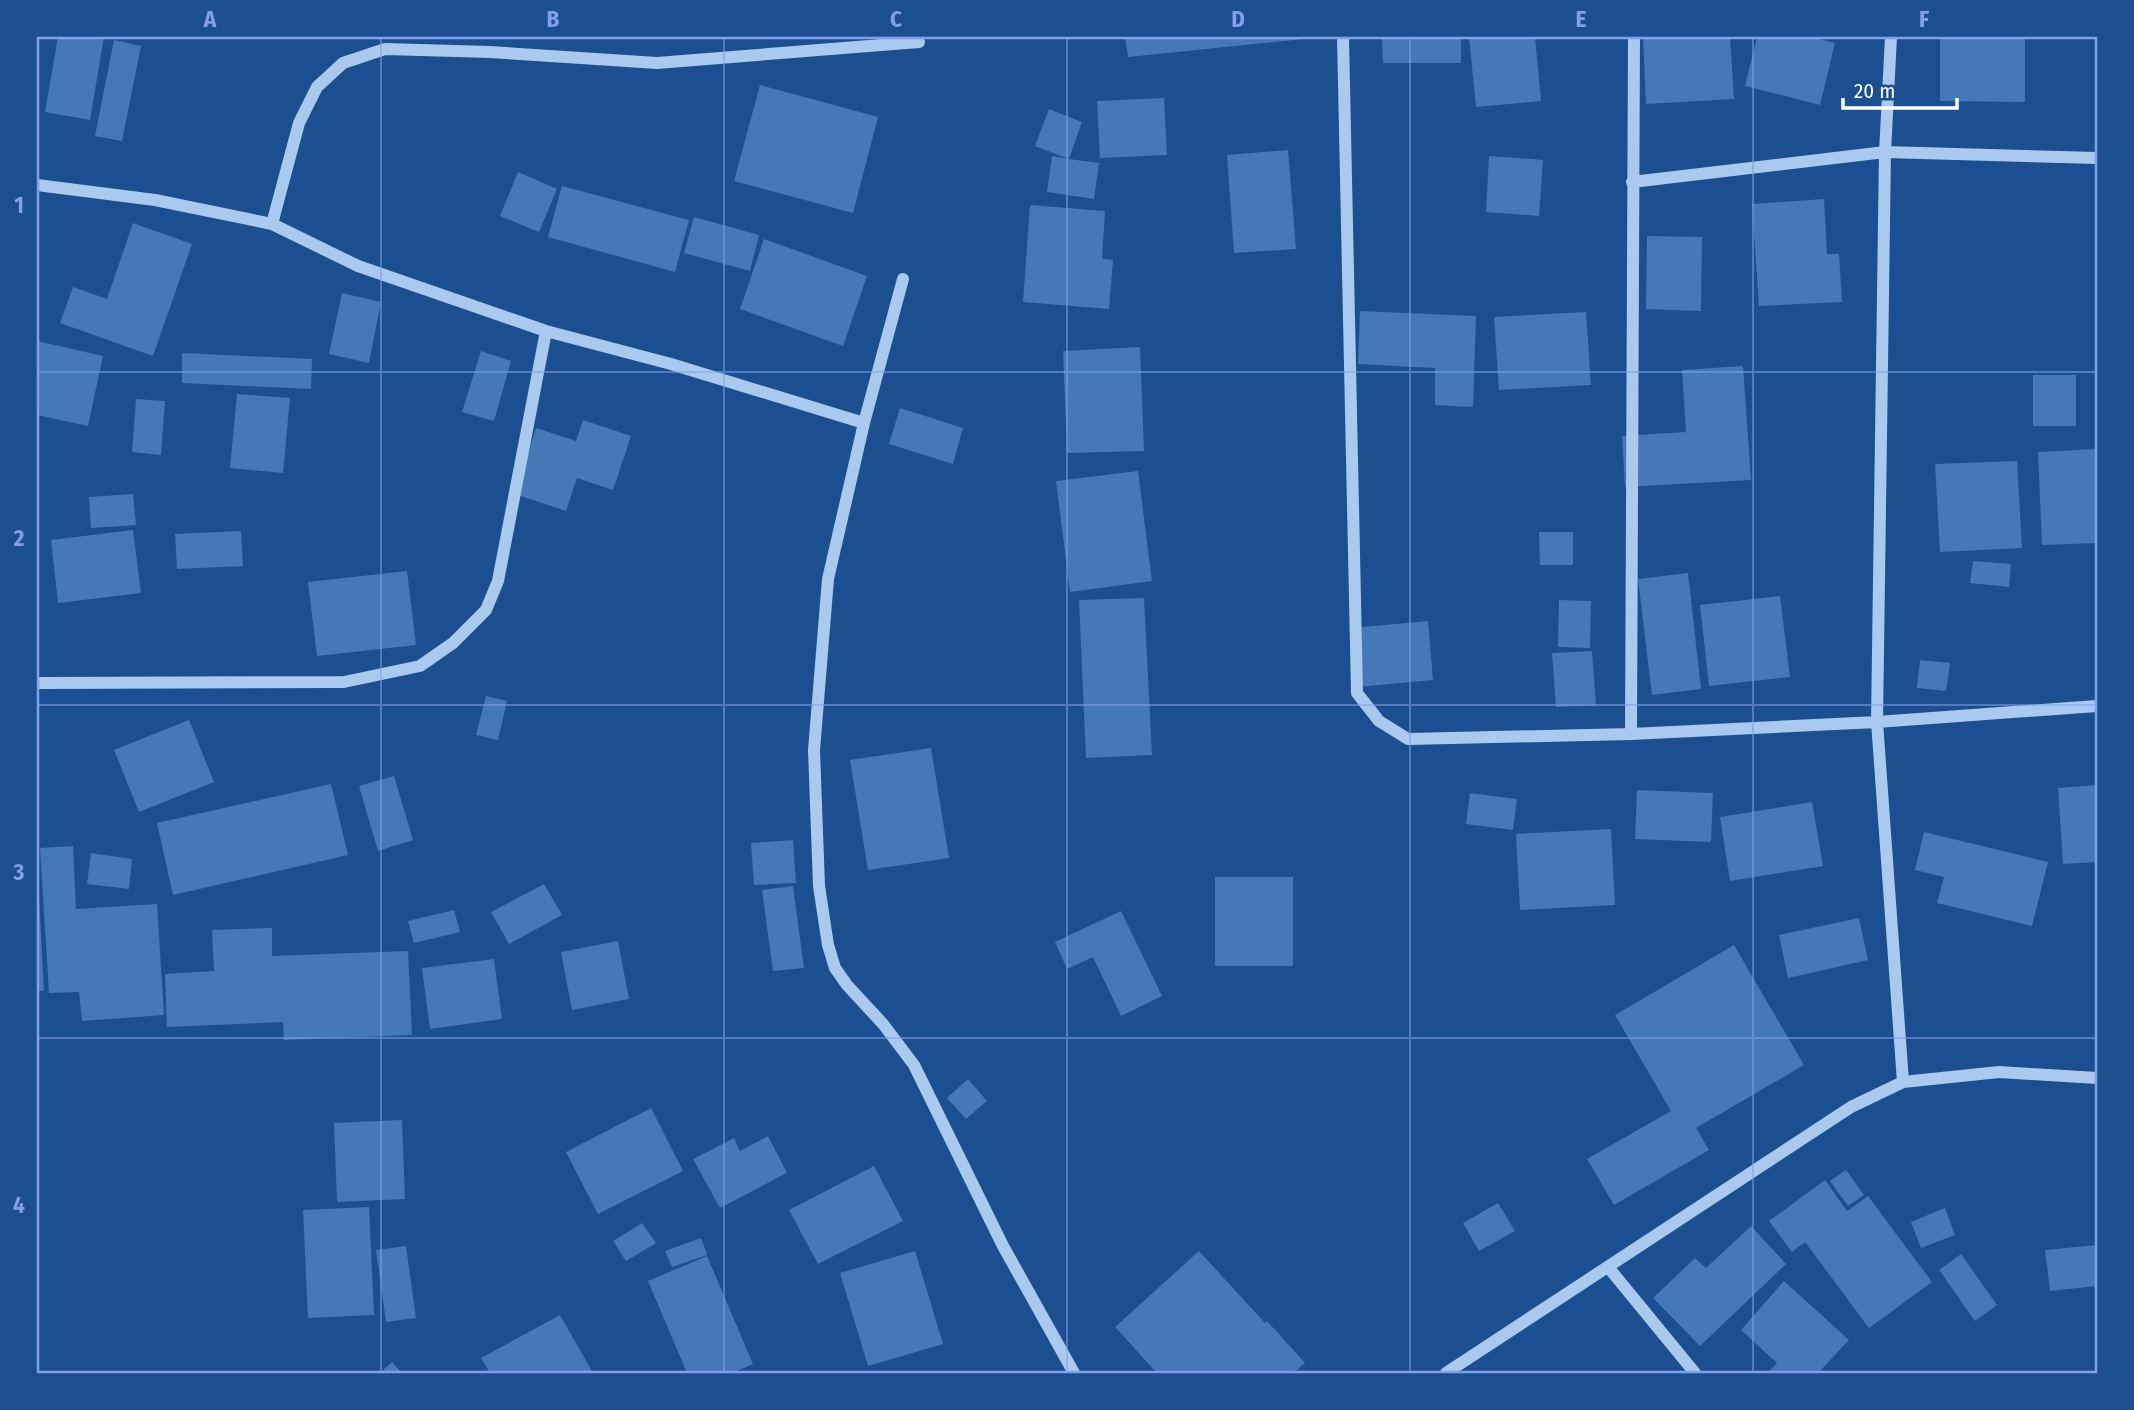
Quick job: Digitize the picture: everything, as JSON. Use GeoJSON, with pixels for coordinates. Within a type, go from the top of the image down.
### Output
{"type":"FeatureCollection","features":[{"type":"Feature","properties":{"kind":"street"},"geometry":{"type":"LineString","coordinates":[[1343,37],[1357,693],[1379,722],[1408,739],[1631,734],[1877,722],[2097,706]]}},
{"type":"Feature","properties":{"kind":"street"},"geometry":{"type":"LineString","coordinates":[[1631,734],[1634,37]]}},
{"type":"Feature","properties":{"kind":"street"},"geometry":{"type":"LineString","coordinates":[[1891,37],[1885,152],[1877,722],[1903,1082]]}},
{"type":"Feature","properties":{"kind":"street"},"geometry":{"type":"LineString","coordinates":[[272,224],[299,123],[317,87],[343,63],[385,49],[490,52],[657,63],[919,42]]}},
{"type":"Feature","properties":{"kind":"street"},"geometry":{"type":"LineString","coordinates":[[1632,182],[1885,152],[2097,158]]}},
{"type":"Feature","properties":{"kind":"street"},"geometry":{"type":"LineString","coordinates":[[37,185],[155,201],[272,224],[358,265],[546,331],[671,364],[864,423]]}},
{"type":"Feature","properties":{"kind":"street"},"geometry":{"type":"LineString","coordinates":[[904,279],[864,423],[828,579],[814,750],[819,886],[828,945],[835,968],[847,985],[883,1024],[914,1065],[1003,1245],[1074,1373]]}},
{"type":"Feature","properties":{"kind":"street"},"geometry":{"type":"LineString","coordinates":[[37,683],[344,682],[420,666],[453,643],[486,611],[498,581],[546,331]]}},
{"type":"Feature","properties":{"kind":"street"},"geometry":{"type":"LineString","coordinates":[[1446,1373],[1851,1107],[1903,1082],[1999,1072],[2097,1079]]}},
{"type":"Feature","properties":{"kind":"street"},"geometry":{"type":"LineString","coordinates":[[1608,1267],[1695,1373]]}},
{"type":"Feature","properties":{"kind":"building"},"geometry":{"type":"Polygon","coordinates":[[[58,37],[104,37],[90,120],[45,112],[58,37]]]}},
{"type":"Feature","properties":{"kind":"building"},"geometry":{"type":"Polygon","coordinates":[[[1125,37],[1304,37],[1304,39],[1128,57],[1125,37]]]}},
{"type":"Feature","properties":{"kind":"building"},"geometry":{"type":"Polygon","coordinates":[[[1382,37],[1461,37],[1461,63],[1383,63],[1382,37]]]}},
{"type":"Feature","properties":{"kind":"building"},"geometry":{"type":"Polygon","coordinates":[[[1469,37],[1535,37],[1541,101],[1476,107],[1469,37]]]}},
{"type":"Feature","properties":{"kind":"building"},"geometry":{"type":"Polygon","coordinates":[[[1643,37],[1730,37],[1734,99],[1646,104],[1643,37]]]}},
{"type":"Feature","properties":{"kind":"building"},"geometry":{"type":"Polygon","coordinates":[[[1757,37],[1810,37],[1835,43],[1820,105],[1745,86],[1757,37]]]}},
{"type":"Feature","properties":{"kind":"building"},"geometry":{"type":"Polygon","coordinates":[[[1940,37],[2025,37],[2025,102],[1940,101],[1940,37]]]}},
{"type":"Feature","properties":{"kind":"building"},"geometry":{"type":"Polygon","coordinates":[[[114,40],[141,46],[122,141],[95,136],[114,40]]]}},
{"type":"Feature","properties":{"kind":"building"},"geometry":{"type":"Polygon","coordinates":[[[760,85],[878,117],[853,213],[734,181],[760,85]]]}},
{"type":"Feature","properties":{"kind":"building"},"geometry":{"type":"Polygon","coordinates":[[[1164,98],[1167,155],[1100,158],[1097,101],[1164,98]]]}},
{"type":"Feature","properties":{"kind":"building"},"geometry":{"type":"Polygon","coordinates":[[[1049,109],[1082,122],[1069,159],[1035,146],[1049,109]]]}},
{"type":"Feature","properties":{"kind":"building"},"geometry":{"type":"Polygon","coordinates":[[[1288,150],[1296,249],[1234,253],[1227,155],[1288,150]]]}},
{"type":"Feature","properties":{"kind":"building"},"geometry":{"type":"Polygon","coordinates":[[[1052,156],[1099,163],[1094,199],[1047,192],[1052,156]]]}},
{"type":"Feature","properties":{"kind":"building"},"geometry":{"type":"Polygon","coordinates":[[[1489,156],[1543,160],[1539,216],[1486,212],[1489,156]]]}},
{"type":"Feature","properties":{"kind":"building"},"geometry":{"type":"Polygon","coordinates":[[[518,172],[557,189],[539,232],[500,216],[518,172]]]}},
{"type":"Feature","properties":{"kind":"building"},"geometry":{"type":"Polygon","coordinates":[[[562,186],[689,220],[675,272],[548,237],[562,186]]]}},
{"type":"Feature","properties":{"kind":"building"},"geometry":{"type":"Polygon","coordinates":[[[1824,199],[1827,254],[1839,254],[1842,302],[1759,306],[1752,204],[1824,199]]]}},
{"type":"Feature","properties":{"kind":"building"},"geometry":{"type":"Polygon","coordinates":[[[1030,205],[1105,211],[1102,259],[1113,260],[1109,309],[1023,302],[1030,205]]]}},
{"type":"Feature","properties":{"kind":"building"},"geometry":{"type":"Polygon","coordinates":[[[694,217],[759,235],[750,271],[684,253],[694,217]]]}},
{"type":"Feature","properties":{"kind":"building"},"geometry":{"type":"Polygon","coordinates":[[[133,223],[192,244],[153,356],[60,323],[73,287],[107,299],[133,223]]]}},
{"type":"Feature","properties":{"kind":"building"},"geometry":{"type":"Polygon","coordinates":[[[1647,236],[1702,237],[1701,311],[1646,309],[1647,236]]]}},
{"type":"Feature","properties":{"kind":"building"},"geometry":{"type":"Polygon","coordinates":[[[764,239],[867,276],[843,346],[740,309],[764,239]]]}},
{"type":"Feature","properties":{"kind":"building"},"geometry":{"type":"Polygon","coordinates":[[[342,293],[381,302],[369,363],[329,354],[342,293]]]}},
{"type":"Feature","properties":{"kind":"building"},"geometry":{"type":"Polygon","coordinates":[[[1360,311],[1476,316],[1473,407],[1435,405],[1435,368],[1358,364],[1360,311]]]}},
{"type":"Feature","properties":{"kind":"building"},"geometry":{"type":"Polygon","coordinates":[[[1586,312],[1591,385],[1499,390],[1494,317],[1586,312]]]}},
{"type":"Feature","properties":{"kind":"building"},"geometry":{"type":"Polygon","coordinates":[[[37,341],[103,356],[88,426],[37,415],[37,341]]]}},
{"type":"Feature","properties":{"kind":"building"},"geometry":{"type":"Polygon","coordinates":[[[1140,347],[1144,451],[1067,453],[1063,351],[1140,347]]]}},
{"type":"Feature","properties":{"kind":"building"},"geometry":{"type":"Polygon","coordinates":[[[481,351],[511,361],[494,421],[462,412],[481,351]]]}},
{"type":"Feature","properties":{"kind":"building"},"geometry":{"type":"Polygon","coordinates":[[[182,353],[312,359],[311,389],[182,383],[182,353]]]}},
{"type":"Feature","properties":{"kind":"building"},"geometry":{"type":"Polygon","coordinates":[[[1743,366],[1751,480],[1625,487],[1622,436],[1686,432],[1682,370],[1743,366]]]}},
{"type":"Feature","properties":{"kind":"building"},"geometry":{"type":"Polygon","coordinates":[[[2033,375],[2076,375],[2076,426],[2033,426],[2033,375]]]}},
{"type":"Feature","properties":{"kind":"building"},"geometry":{"type":"Polygon","coordinates":[[[237,394],[290,398],[283,473],[230,468],[237,394]]]}},
{"type":"Feature","properties":{"kind":"building"},"geometry":{"type":"Polygon","coordinates":[[[136,399],[165,401],[161,455],[132,452],[136,399]]]}},
{"type":"Feature","properties":{"kind":"building"},"geometry":{"type":"Polygon","coordinates":[[[900,408],[963,428],[953,464],[889,444],[900,408]]]}},
{"type":"Feature","properties":{"kind":"building"},"geometry":{"type":"Polygon","coordinates":[[[583,420],[631,436],[613,490],[577,478],[566,511],[515,494],[536,428],[576,441],[583,420]]]}},
{"type":"Feature","properties":{"kind":"building"},"geometry":{"type":"Polygon","coordinates":[[[2097,449],[2097,543],[2042,545],[2038,452],[2097,449]]]}},
{"type":"Feature","properties":{"kind":"building"},"geometry":{"type":"Polygon","coordinates":[[[2017,461],[2022,548],[1940,552],[1935,464],[2017,461]]]}},
{"type":"Feature","properties":{"kind":"building"},"geometry":{"type":"Polygon","coordinates":[[[1138,471],[1152,581],[1070,592],[1056,481],[1138,471]]]}},
{"type":"Feature","properties":{"kind":"building"},"geometry":{"type":"Polygon","coordinates":[[[133,494],[136,525],[91,528],[89,497],[133,494]]]}},
{"type":"Feature","properties":{"kind":"building"},"geometry":{"type":"Polygon","coordinates":[[[133,530],[141,593],[58,603],[51,540],[133,530]]]}},
{"type":"Feature","properties":{"kind":"building"},"geometry":{"type":"Polygon","coordinates":[[[241,531],[243,566],[177,569],[175,534],[241,531]]]}},
{"type":"Feature","properties":{"kind":"building"},"geometry":{"type":"Polygon","coordinates":[[[1539,532],[1573,532],[1573,565],[1540,565],[1539,532]]]}},
{"type":"Feature","properties":{"kind":"building"},"geometry":{"type":"Polygon","coordinates":[[[1973,561],[2011,564],[2009,587],[1970,583],[1973,561]]]}},
{"type":"Feature","properties":{"kind":"building"},"geometry":{"type":"Polygon","coordinates":[[[407,571],[416,645],[317,656],[308,582],[407,571]]]}},
{"type":"Feature","properties":{"kind":"building"},"geometry":{"type":"Polygon","coordinates":[[[1688,573],[1701,689],[1652,695],[1638,579],[1688,573]]]}},
{"type":"Feature","properties":{"kind":"building"},"geometry":{"type":"Polygon","coordinates":[[[1780,596],[1790,677],[1709,686],[1700,605],[1780,596]]]}},
{"type":"Feature","properties":{"kind":"building"},"geometry":{"type":"Polygon","coordinates":[[[1144,598],[1152,755],[1086,758],[1079,600],[1144,598]]]}},
{"type":"Feature","properties":{"kind":"building"},"geometry":{"type":"Polygon","coordinates":[[[1559,600],[1591,601],[1590,648],[1558,647],[1559,600]]]}},
{"type":"Feature","properties":{"kind":"building"},"geometry":{"type":"Polygon","coordinates":[[[1428,621],[1433,680],[1358,687],[1352,628],[1428,621]]]}},
{"type":"Feature","properties":{"kind":"building"},"geometry":{"type":"Polygon","coordinates":[[[1592,651],[1596,705],[1556,707],[1552,653],[1592,651]]]}},
{"type":"Feature","properties":{"kind":"building"},"geometry":{"type":"Polygon","coordinates":[[[1920,660],[1950,663],[1946,691],[1917,688],[1920,660]]]}},
{"type":"Feature","properties":{"kind":"building"},"geometry":{"type":"Polygon","coordinates":[[[486,696],[507,701],[498,740],[476,735],[486,696]]]}},
{"type":"Feature","properties":{"kind":"building"},"geometry":{"type":"Polygon","coordinates":[[[189,720],[214,782],[139,812],[114,750],[189,720]]]}},
{"type":"Feature","properties":{"kind":"building"},"geometry":{"type":"Polygon","coordinates":[[[931,748],[949,858],[868,870],[850,760],[931,748]]]}},
{"type":"Feature","properties":{"kind":"building"},"geometry":{"type":"Polygon","coordinates":[[[394,776],[413,840],[378,851],[359,786],[394,776]]]}},
{"type":"Feature","properties":{"kind":"building"},"geometry":{"type":"Polygon","coordinates":[[[331,784],[348,855],[173,895],[157,823],[331,784]]]}},
{"type":"Feature","properties":{"kind":"building"},"geometry":{"type":"Polygon","coordinates":[[[2097,785],[2097,862],[2063,864],[2058,788],[2097,785]]]}},
{"type":"Feature","properties":{"kind":"building"},"geometry":{"type":"Polygon","coordinates":[[[1637,790],[1713,793],[1711,842],[1635,839],[1637,790]]]}},
{"type":"Feature","properties":{"kind":"building"},"geometry":{"type":"Polygon","coordinates":[[[1470,793],[1517,799],[1513,830],[1466,824],[1470,793]]]}},
{"type":"Feature","properties":{"kind":"building"},"geometry":{"type":"Polygon","coordinates":[[[1812,802],[1823,866],[1730,881],[1720,817],[1812,802]]]}},
{"type":"Feature","properties":{"kind":"building"},"geometry":{"type":"Polygon","coordinates":[[[1611,829],[1615,905],[1520,910],[1516,834],[1611,829]]]}},
{"type":"Feature","properties":{"kind":"building"},"geometry":{"type":"Polygon","coordinates":[[[1924,832],[2048,862],[2032,926],[1937,903],[1944,877],[1915,870],[1924,832]]]}},
{"type":"Feature","properties":{"kind":"building"},"geometry":{"type":"Polygon","coordinates":[[[793,840],[796,883],[754,885],[751,843],[793,840]]]}},
{"type":"Feature","properties":{"kind":"building"},"geometry":{"type":"Polygon","coordinates":[[[73,846],[76,909],[157,904],[164,1015],[82,1021],[79,992],[49,993],[40,848],[73,846]]]}},
{"type":"Feature","properties":{"kind":"building"},"geometry":{"type":"Polygon","coordinates":[[[91,853],[132,859],[129,889],[87,884],[91,853]]]}},
{"type":"Feature","properties":{"kind":"building"},"geometry":{"type":"Polygon","coordinates":[[[1215,877],[1293,877],[1293,966],[1215,966],[1215,877]]]}},
{"type":"Feature","properties":{"kind":"building"},"geometry":{"type":"Polygon","coordinates":[[[544,884],[562,915],[509,944],[491,912],[544,884]]]}},
{"type":"Feature","properties":{"kind":"building"},"geometry":{"type":"Polygon","coordinates":[[[793,886],[804,968],[773,971],[762,890],[793,886]]]}},
{"type":"Feature","properties":{"kind":"building"},"geometry":{"type":"Polygon","coordinates":[[[39,897],[44,991],[37,991],[39,897]]]}},
{"type":"Feature","properties":{"kind":"building"},"geometry":{"type":"Polygon","coordinates":[[[454,910],[460,932],[414,943],[408,921],[454,910]]]}},
{"type":"Feature","properties":{"kind":"building"},"geometry":{"type":"Polygon","coordinates":[[[1121,911],[1162,996],[1121,1016],[1093,957],[1067,969],[1055,942],[1121,911]]]}},
{"type":"Feature","properties":{"kind":"building"},"geometry":{"type":"Polygon","coordinates":[[[1859,918],[1868,960],[1788,978],[1779,935],[1859,918]]]}},
{"type":"Feature","properties":{"kind":"building"},"geometry":{"type":"Polygon","coordinates":[[[272,928],[272,956],[408,951],[412,1035],[284,1040],[283,1022],[167,1027],[165,974],[214,971],[212,930],[272,928]]]}},
{"type":"Feature","properties":{"kind":"building"},"geometry":{"type":"Polygon","coordinates":[[[618,941],[629,999],[572,1010],[561,952],[618,941]]]}},
{"type":"Feature","properties":{"kind":"building"},"geometry":{"type":"Polygon","coordinates":[[[1734,945],[1804,1065],[1696,1128],[1709,1150],[1614,1205],[1587,1159],[1671,1111],[1615,1015],[1734,945]]]}},
{"type":"Feature","properties":{"kind":"building"},"geometry":{"type":"Polygon","coordinates":[[[494,959],[502,1019],[430,1029],[422,968],[494,959]]]}},
{"type":"Feature","properties":{"kind":"building"},"geometry":{"type":"Polygon","coordinates":[[[968,1079],[987,1101],[966,1119],[947,1098],[968,1079]]]}},
{"type":"Feature","properties":{"kind":"building"},"geometry":{"type":"Polygon","coordinates":[[[651,1108],[683,1171],[598,1214],[566,1152],[651,1108]]]}},
{"type":"Feature","properties":{"kind":"building"},"geometry":{"type":"Polygon","coordinates":[[[402,1120],[405,1199],[337,1202],[334,1123],[402,1120]]]}},
{"type":"Feature","properties":{"kind":"building"},"geometry":{"type":"Polygon","coordinates":[[[768,1136],[787,1173],[720,1208],[693,1159],[734,1138],[740,1151],[768,1136]]]}},
{"type":"Feature","properties":{"kind":"building"},"geometry":{"type":"Polygon","coordinates":[[[874,1166],[903,1221],[818,1264],[789,1210],[874,1166]]]}},
{"type":"Feature","properties":{"kind":"building"},"geometry":{"type":"Polygon","coordinates":[[[1846,1170],[1864,1195],[1848,1206],[1830,1181],[1846,1170]]]}},
{"type":"Feature","properties":{"kind":"building"},"geometry":{"type":"Polygon","coordinates":[[[1825,1180],[1847,1211],[1868,1196],[1932,1282],[1869,1328],[1805,1242],[1792,1252],[1769,1221],[1825,1180]]]}},
{"type":"Feature","properties":{"kind":"building"},"geometry":{"type":"Polygon","coordinates":[[[1498,1203],[1515,1231],[1479,1251],[1463,1223],[1498,1203]]]}},
{"type":"Feature","properties":{"kind":"building"},"geometry":{"type":"Polygon","coordinates":[[[369,1207],[374,1315],[308,1318],[303,1210],[369,1207]]]}},
{"type":"Feature","properties":{"kind":"building"},"geometry":{"type":"Polygon","coordinates":[[[1945,1208],[1955,1235],[1921,1248],[1911,1222],[1945,1208]]]}},
{"type":"Feature","properties":{"kind":"building"},"geometry":{"type":"Polygon","coordinates":[[[642,1223],[656,1243],[626,1261],[613,1241],[642,1223]]]}},
{"type":"Feature","properties":{"kind":"building"},"geometry":{"type":"Polygon","coordinates":[[[1751,1226],[1786,1264],[1700,1346],[1653,1298],[1695,1258],[1706,1268],[1751,1226]]]}},
{"type":"Feature","properties":{"kind":"building"},"geometry":{"type":"Polygon","coordinates":[[[701,1238],[707,1255],[672,1267],[665,1251],[701,1238]]]}},
{"type":"Feature","properties":{"kind":"building"},"geometry":{"type":"Polygon","coordinates":[[[2097,1245],[2097,1286],[2050,1291],[2045,1250],[2097,1245]]]}},
{"type":"Feature","properties":{"kind":"building"},"geometry":{"type":"Polygon","coordinates":[[[406,1246],[416,1318],[386,1322],[376,1250],[406,1246]]]}},
{"type":"Feature","properties":{"kind":"building"},"geometry":{"type":"Polygon","coordinates":[[[915,1251],[943,1344],[868,1366],[840,1273],[915,1251]]]}},
{"type":"Feature","properties":{"kind":"building"},"geometry":{"type":"Polygon","coordinates":[[[1199,1251],[1305,1363],[1293,1373],[1157,1373],[1115,1327],[1199,1251]]]}},
{"type":"Feature","properties":{"kind":"building"},"geometry":{"type":"Polygon","coordinates":[[[1961,1254],[1997,1305],[1975,1321],[1939,1270],[1961,1254]]]}},
{"type":"Feature","properties":{"kind":"building"},"geometry":{"type":"Polygon","coordinates":[[[707,1256],[753,1364],[732,1373],[687,1373],[648,1281],[707,1256]]]}},
{"type":"Feature","properties":{"kind":"building"},"geometry":{"type":"Polygon","coordinates":[[[1784,1281],[1849,1340],[1818,1373],[1768,1373],[1777,1363],[1741,1330],[1784,1281]]]}},
{"type":"Feature","properties":{"kind":"building"},"geometry":{"type":"Polygon","coordinates":[[[560,1315],[593,1373],[490,1373],[481,1358],[560,1315]]]}},
{"type":"Feature","properties":{"kind":"building"},"geometry":{"type":"Polygon","coordinates":[[[392,1362],[402,1373],[380,1373],[392,1362]]]}}]}
